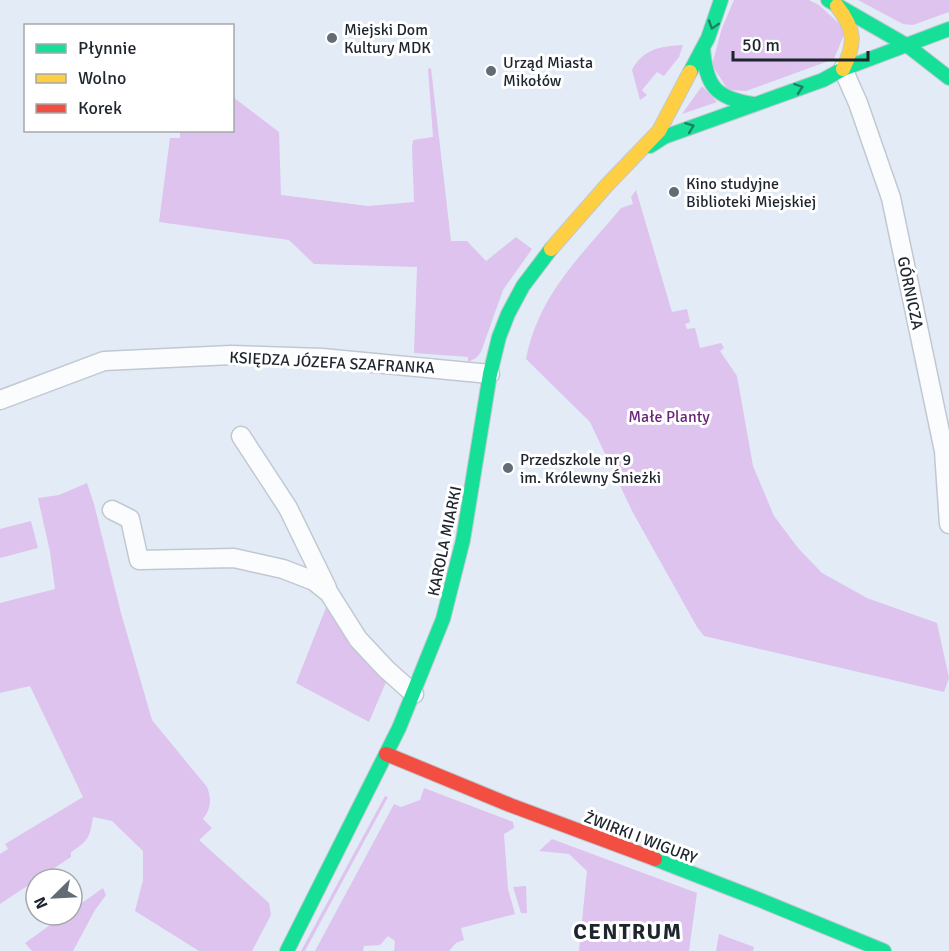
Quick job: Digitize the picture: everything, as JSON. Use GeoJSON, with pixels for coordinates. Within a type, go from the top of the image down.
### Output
{"type":"FeatureCollection","features":[{"type":"Feature","properties":{"kind":"street","name":"KAROLA MIARKI"},"geometry":{"type":"LineString","coordinates":[[286,951],[386,754],[414,694],[443,619],[463,540],[490,374],[499,336],[508,314],[523,286],[566,231],[659,131],[712,30],[721,0]]}},
{"type":"Feature","properties":{"kind":"street"},"geometry":{"type":"LineString","coordinates":[[832,3],[908,46],[949,78]]}},
{"type":"Feature","properties":{"kind":"street"},"geometry":{"type":"LineString","coordinates":[[832,3],[845,15],[854,37],[851,52],[843,69]]}},
{"type":"Feature","properties":{"kind":"street","name":"KAROLA MIARKI"},"geometry":{"type":"LineString","coordinates":[[639,154],[664,137],[823,80],[843,69],[949,29]]}},
{"type":"Feature","properties":{"kind":"street"},"geometry":{"type":"LineString","coordinates":[[703,48],[704,68],[711,86],[724,97],[753,104]]}},
{"type":"Feature","properties":{"kind":"street","name":"GÓRNICZA"},"geometry":{"type":"LineString","coordinates":[[843,69],[858,103],[891,198],[944,451],[949,524]]}},
{"type":"Feature","properties":{"kind":"street","name":"KSIĘDZA JÓZEFA SZAFRANKA"},"geometry":{"type":"LineString","coordinates":[[0,400],[104,361],[231,355],[322,358],[490,374]]}},
{"type":"Feature","properties":{"kind":"street"},"geometry":{"type":"LineString","coordinates":[[241,436],[288,508],[329,593],[358,639],[414,694]]}},
{"type":"Feature","properties":{"kind":"street"},"geometry":{"type":"LineString","coordinates":[[112,510],[130,519],[139,560],[234,558],[283,569],[314,580],[329,593]]}},
{"type":"Feature","properties":{"kind":"street","name":"ŻWIRKI I WIGURY"},"geometry":{"type":"LineString","coordinates":[[386,754],[458,785],[814,920],[884,951]]}},
{"type":"Feature","properties":{"kind":"green space"},"geometry":{"type":"Polygon","coordinates":[[[734,0],[809,0],[819,5],[846,30],[834,59],[746,91],[728,90],[712,65],[722,28],[734,0]]]}},
{"type":"Feature","properties":{"kind":"green space"},"geometry":{"type":"Polygon","coordinates":[[[858,0],[949,0],[949,12],[913,25],[903,24],[858,0]]]}},
{"type":"Feature","properties":{"kind":"green space"},"geometry":{"type":"Polygon","coordinates":[[[683,45],[679,57],[664,76],[657,72],[642,90],[647,95],[640,100],[632,70],[636,63],[653,50],[683,45]]]}},
{"type":"Feature","properties":{"kind":"green space"},"geometry":{"type":"Polygon","coordinates":[[[431,68],[451,241],[467,241],[486,261],[516,237],[532,249],[503,290],[481,352],[476,358],[468,362],[468,357],[414,353],[417,267],[314,264],[289,240],[159,222],[170,138],[180,138],[180,132],[234,132],[234,98],[279,132],[281,195],[368,206],[414,202],[413,140],[433,137],[428,69],[431,68]]]}},
{"type":"Feature","properties":{"kind":"green space"},"geometry":{"type":"Polygon","coordinates":[[[702,86],[717,102],[682,114],[702,86]]]}},
{"type":"Feature","properties":{"kind":"green space","name":"Małe Planty"},"geometry":{"type":"Polygon","coordinates":[[[636,190],[672,312],[687,309],[690,322],[685,324],[687,329],[695,328],[700,348],[721,343],[724,348],[720,351],[737,376],[753,466],[774,516],[798,548],[822,573],[867,598],[937,623],[949,678],[944,692],[704,636],[632,511],[590,422],[526,359],[532,336],[551,296],[576,260],[621,208],[633,204],[631,197],[636,190]]]}},
{"type":"Feature","properties":{"kind":"green space"},"geometry":{"type":"Polygon","coordinates":[[[87,483],[152,720],[209,792],[210,804],[203,819],[212,828],[199,840],[269,903],[271,915],[252,951],[199,951],[135,911],[143,880],[143,851],[112,821],[93,817],[88,837],[82,845],[71,852],[71,857],[56,867],[24,867],[24,888],[0,904],[0,854],[8,849],[5,844],[83,797],[30,686],[0,693],[0,603],[55,589],[50,552],[38,498],[59,495],[87,483]]]}},
{"type":"Feature","properties":{"kind":"green space"},"geometry":{"type":"Polygon","coordinates":[[[31,521],[38,548],[0,558],[0,529],[31,521]]]}},
{"type":"Feature","properties":{"kind":"green space"},"geometry":{"type":"Polygon","coordinates":[[[327,605],[386,682],[369,722],[296,683],[327,605]]]}},
{"type":"Feature","properties":{"kind":"green space"},"geometry":{"type":"Polygon","coordinates":[[[424,788],[513,822],[514,828],[504,834],[508,889],[515,914],[461,928],[464,940],[456,943],[449,951],[394,951],[395,941],[388,936],[380,945],[364,946],[363,951],[315,951],[394,804],[401,807],[420,800],[424,788]]]}},
{"type":"Feature","properties":{"kind":"green space"},"geometry":{"type":"Polygon","coordinates":[[[385,796],[388,797],[305,951],[301,951],[385,796]]]}},
{"type":"Feature","properties":{"kind":"green space"},"geometry":{"type":"Polygon","coordinates":[[[552,839],[697,893],[689,951],[579,951],[587,871],[569,854],[539,851],[552,839]]]}},
{"type":"Feature","properties":{"kind":"green space"},"geometry":{"type":"Polygon","coordinates":[[[526,886],[527,913],[521,913],[513,887],[526,886]]]}},
{"type":"Feature","properties":{"kind":"green space"},"geometry":{"type":"Polygon","coordinates":[[[103,888],[106,895],[95,910],[73,951],[32,951],[25,943],[47,927],[84,927],[84,901],[103,888]]]}},
{"type":"Feature","properties":{"kind":"green space"},"geometry":{"type":"Polygon","coordinates":[[[719,934],[754,947],[753,951],[716,951],[719,934]]]}},
{"type":"Feature","properties":{"kind":"traffic: fast"},"geometry":{"type":"LineString","coordinates":[[690,72],[708,38],[721,0]]}},
{"type":"Feature","properties":{"kind":"traffic: fast"},"geometry":{"type":"LineString","coordinates":[[828,0],[908,46],[949,78]]}},
{"type":"Feature","properties":{"kind":"traffic: fast"},"geometry":{"type":"LineString","coordinates":[[650,146],[664,137],[823,80],[843,69],[949,29]]}},
{"type":"Feature","properties":{"kind":"traffic: fast"},"geometry":{"type":"LineString","coordinates":[[703,48],[707,72],[715,88],[730,98],[753,104]]}},
{"type":"Feature","properties":{"kind":"traffic: fast"},"geometry":{"type":"LineString","coordinates":[[287,951],[399,728],[443,619],[463,540],[490,374],[499,337],[523,286],[551,249]]}},
{"type":"Feature","properties":{"kind":"traffic: fast"},"geometry":{"type":"LineString","coordinates":[[655,859],[884,951]]}},
{"type":"Feature","properties":{"kind":"traffic: slow"},"geometry":{"type":"LineString","coordinates":[[837,6],[852,36],[852,44],[843,69]]}},
{"type":"Feature","properties":{"kind":"traffic: slow"},"geometry":{"type":"LineString","coordinates":[[551,249],[607,185],[659,131],[690,72]]}},
{"type":"Feature","properties":{"kind":"traffic: jam"},"geometry":{"type":"LineString","coordinates":[[386,754],[510,805],[655,859]]}},
{"type":"Feature","properties":{"kind":"place","name":"Miejski Dom Kultury MDK"},"geometry":{"type":"Point","coordinates":[332,38]}},
{"type":"Feature","properties":{"kind":"place","name":"Urząd Miasta Mikołów"},"geometry":{"type":"Point","coordinates":[491,71]}},
{"type":"Feature","properties":{"kind":"place","name":"Kino studyjne Biblioteki Miejskiej"},"geometry":{"type":"Point","coordinates":[674,192]}},
{"type":"Feature","properties":{"kind":"place","name":"Przedszkole nr 9 im. Królewny Śnieżki"},"geometry":{"type":"Point","coordinates":[508,468]}},
{"type":"Feature","properties":{"kind":"district","name":"CENTRUM"},"geometry":{"type":"Point","coordinates":[628,931]}}]}
